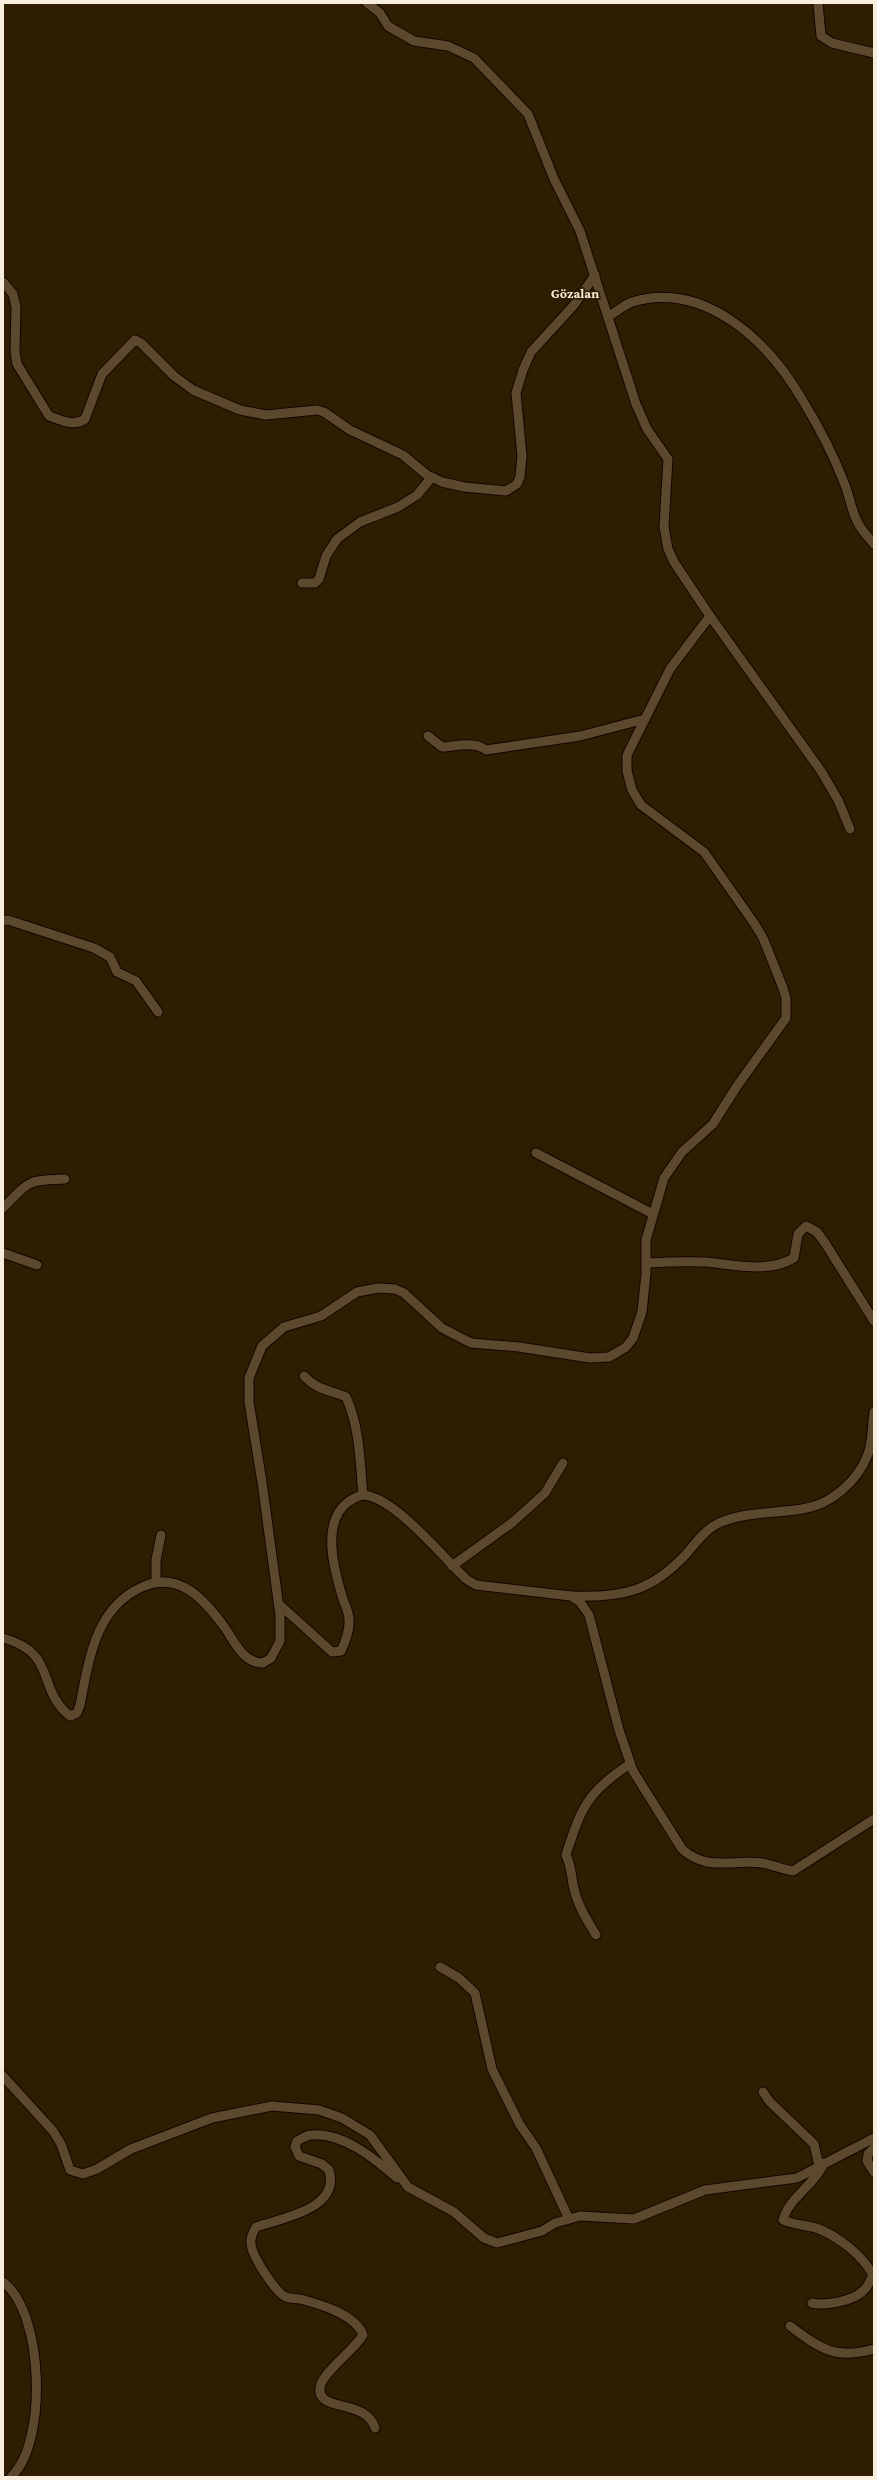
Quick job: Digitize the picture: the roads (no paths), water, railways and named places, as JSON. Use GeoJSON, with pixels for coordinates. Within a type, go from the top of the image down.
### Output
{"type":"FeatureCollection","features":[{"type":"Feature","properties":{"kind":"street"},"geometry":{"type":"LineString","coordinates":[[367,3],[380,14],[388,26],[399,34],[414,41],[448,46],[474,58],[528,114],[554,179],[580,231],[609,316],[614,338],[641,416],[668,459],[664,527],[668,549],[674,562],[710,616],[821,771],[838,800],[850,830]]}},
{"type":"Feature","properties":{"kind":"street"},"geometry":{"type":"LineString","coordinates":[[818,3],[821,36],[832,43],[874,53]]}},
{"type":"Feature","properties":{"kind":"street"},"geometry":{"type":"LineString","coordinates":[[3,282],[13,294],[16,307],[15,352],[17,364],[49,416],[73,423],[79,423],[85,419],[102,374],[135,340],[141,343],[174,376],[193,390],[250,413],[266,414],[317,410],[324,412],[350,430],[403,455],[432,477],[442,482],[464,487],[506,490],[517,484],[520,477],[522,456],[516,393],[523,370],[531,352],[574,305],[595,275]]}},
{"type":"Feature","properties":{"kind":"street"},"geometry":{"type":"LineString","coordinates":[[609,316],[631,303],[652,298],[684,299],[707,306],[730,318],[781,370],[803,400],[845,486],[859,525],[874,544]]}},
{"type":"Feature","properties":{"kind":"street"},"geometry":{"type":"LineString","coordinates":[[302,583],[315,583],[319,579],[332,544],[348,530],[398,507],[417,495],[432,477]]}},
{"type":"Feature","properties":{"kind":"street"},"geometry":{"type":"LineString","coordinates":[[3,1638],[25,1646],[36,1655],[61,1707],[70,1716],[77,1713],[80,1705],[91,1650],[104,1623],[126,1595],[156,1581],[173,1582],[188,1589],[211,1611],[239,1650],[259,1663],[263,1663],[271,1658],[280,1641],[280,1605],[257,1451],[251,1425],[248,1392],[251,1369],[262,1346],[271,1336],[284,1327],[321,1316],[357,1292],[366,1289],[389,1289],[404,1293],[442,1328],[471,1343],[519,1347],[590,1358],[608,1357],[626,1347],[638,1326],[644,1304],[646,1240],[660,1188],[670,1168],[682,1152],[713,1124],[737,1086],[777,1034],[786,1018],[787,1006],[783,988],[763,938],[713,864],[697,846],[657,820],[635,797],[627,771],[627,756],[670,669],[710,616]]}},
{"type":"Feature","properties":{"kind":"street"},"geometry":{"type":"LineString","coordinates":[[428,736],[442,747],[472,745],[480,746],[486,750],[580,736],[645,719]]}},
{"type":"Feature","properties":{"kind":"street"},"geometry":{"type":"LineString","coordinates":[[3,920],[8,920],[94,948],[110,957],[117,972],[136,982],[158,1012]]}},
{"type":"Feature","properties":{"kind":"street"},"geometry":{"type":"LineString","coordinates":[[536,1154],[653,1214]]}},
{"type":"Feature","properties":{"kind":"street"},"geometry":{"type":"LineString","coordinates":[[3,1208],[23,1187],[34,1180],[65,1179]]}},
{"type":"Feature","properties":{"kind":"street"},"geometry":{"type":"LineString","coordinates":[[646,1263],[693,1261],[758,1267],[783,1264],[794,1258],[798,1234],[806,1226],[817,1232],[825,1243],[874,1321]]}},
{"type":"Feature","properties":{"kind":"street"},"geometry":{"type":"LineString","coordinates":[[3,1253],[37,1265]]}},
{"type":"Feature","properties":{"kind":"street"},"geometry":{"type":"LineString","coordinates":[[304,1376],[312,1384],[323,1390],[335,1392],[346,1397],[351,1408],[356,1432],[363,1495]]}},
{"type":"Feature","properties":{"kind":"street"},"geometry":{"type":"LineString","coordinates":[[280,1605],[332,1652],[341,1651],[349,1619],[334,1568],[332,1534],[336,1518],[342,1507],[354,1498],[363,1495],[379,1499],[395,1509],[452,1566],[466,1579],[476,1585],[570,1596],[601,1597],[630,1593],[650,1585],[686,1554],[710,1528],[724,1520],[803,1509],[833,1497],[860,1473],[869,1452],[874,1412]]}},
{"type":"Feature","properties":{"kind":"street"},"geometry":{"type":"LineString","coordinates":[[452,1566],[513,1522],[545,1493],[563,1463]]}},
{"type":"Feature","properties":{"kind":"street"},"geometry":{"type":"LineString","coordinates":[[156,1581],[156,1560],[161,1535]]}},
{"type":"Feature","properties":{"kind":"street"},"geometry":{"type":"LineString","coordinates":[[570,1596],[580,1602],[589,1615],[619,1730],[630,1764],[682,1848],[691,1857],[707,1863],[762,1864],[793,1871],[874,1819]]}},
{"type":"Feature","properties":{"kind":"street"},"geometry":{"type":"LineString","coordinates":[[596,1935],[583,1914],[574,1890],[572,1869],[566,1855],[578,1818],[593,1793],[630,1764]]}},
{"type":"Feature","properties":{"kind":"street"},"geometry":{"type":"LineString","coordinates":[[440,1967],[459,1978],[475,1994],[492,2069],[520,2125],[536,2148],[569,2219]]}},
{"type":"Feature","properties":{"kind":"street"},"geometry":{"type":"LineString","coordinates":[[3,2076],[53,2132],[61,2144],[70,2170],[83,2174],[97,2169],[130,2149],[212,2118],[272,2106],[319,2110],[342,2118],[370,2135],[408,2186]]}},
{"type":"Feature","properties":{"kind":"street"},"geometry":{"type":"LineString","coordinates":[[763,2092],[770,2102],[814,2144],[822,2165],[820,2175],[802,2192],[784,2214],[783,2220],[818,2229],[842,2242],[861,2260],[873,2275],[862,2292],[854,2296],[821,2305],[812,2303]]}},
{"type":"Feature","properties":{"kind":"street"},"geometry":{"type":"LineString","coordinates":[[375,2428],[373,2420],[365,2413],[326,2402],[320,2396],[322,2382],[357,2344],[363,2335],[361,2329],[344,2316],[303,2300],[286,2297],[266,2274],[251,2245],[252,2234],[256,2227],[312,2207],[324,2198],[329,2191],[329,2170],[322,2164],[299,2156],[295,2147],[297,2141],[311,2135],[331,2138],[346,2143],[373,2158],[408,2186],[454,2212],[484,2238],[497,2243],[542,2231],[555,2223],[580,2216],[634,2219],[705,2190],[797,2178],[874,2138]]}},
{"type":"Feature","properties":{"kind":"street"},"geometry":{"type":"LineString","coordinates":[[874,2148],[868,2154],[867,2161],[874,2172]]}},
{"type":"Feature","properties":{"kind":"street"},"geometry":{"type":"LineString","coordinates":[[3,2282],[10,2287],[22,2307],[35,2348],[35,2429],[26,2458],[11,2477]]}},
{"type":"Feature","properties":{"kind":"street"},"geometry":{"type":"LineString","coordinates":[[790,2326],[823,2348],[844,2355],[874,2349]]}},
{"type":"Feature","properties":{"kind":"district","name":"Gözalan"},"geometry":{"type":"Point","coordinates":[575,293]}}]}
